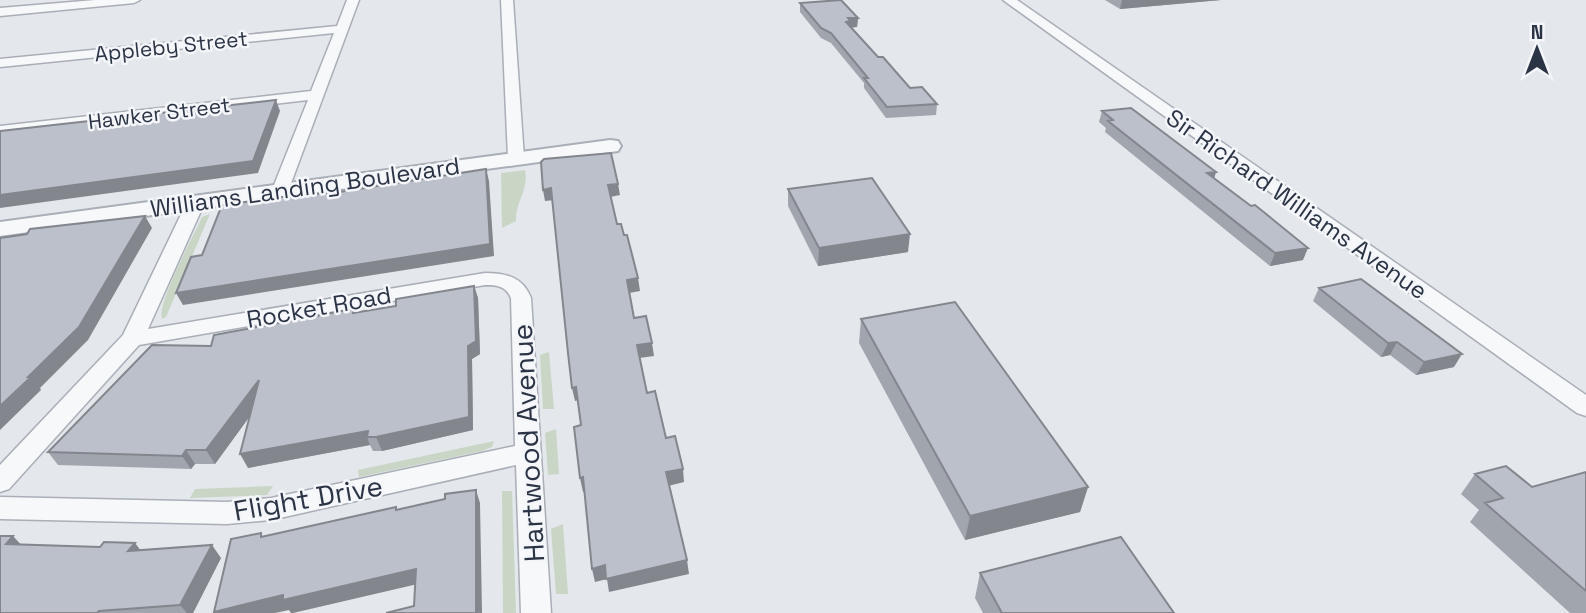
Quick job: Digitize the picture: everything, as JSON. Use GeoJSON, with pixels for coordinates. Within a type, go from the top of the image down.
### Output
{"type":"FeatureCollection","features":[{"type":"Feature","properties":{"kind":"street"},"geometry":{"type":"LineString","coordinates":[[0,12],[134,0]]}},
{"type":"Feature","properties":{"kind":"street"},"geometry":{"type":"LineString","coordinates":[[281,190],[353,0]]}},
{"type":"Feature","properties":{"kind":"street"},"geometry":{"type":"LineString","coordinates":[[507,0],[516,158]]}},
{"type":"Feature","properties":{"kind":"street","name":"Sir Richard Williams Avenue"},"geometry":{"type":"LineString","coordinates":[[1009,0],[1586,407]]}},
{"type":"Feature","properties":{"kind":"street","name":"Appleby Street"},"geometry":{"type":"LineString","coordinates":[[0,63],[342,29]]}},
{"type":"Feature","properties":{"kind":"street","name":"Hawker Street"},"geometry":{"type":"LineString","coordinates":[[0,131],[317,94]]}},
{"type":"Feature","properties":{"kind":"street","name":"Williams Landing Boulevard"},"geometry":{"type":"LineString","coordinates":[[0,229],[610,146]]}},
{"type":"Feature","properties":{"kind":"street"},"geometry":{"type":"LineString","coordinates":[[0,482],[132,339],[196,202]]}},
{"type":"Feature","properties":{"kind":"street","name":"Rocket Road"},"geometry":{"type":"LineString","coordinates":[[132,339],[485,279],[505,281]]}},
{"type":"Feature","properties":{"kind":"street","name":"Hartwood Avenue"},"geometry":{"type":"LineString","coordinates":[[505,281],[516,287],[521,299],[536,613]]}},
{"type":"Feature","properties":{"kind":"street","name":"Flight Drive"},"geometry":{"type":"LineString","coordinates":[[0,508],[227,513],[271,509],[528,453]]}},
{"type":"Feature","properties":{"kind":"green space"},"geometry":{"type":"Polygon","coordinates":[[[525,170],[525,184],[516,221],[502,228],[501,173],[525,170]]]}},
{"type":"Feature","properties":{"kind":"green space"},"geometry":{"type":"Polygon","coordinates":[[[210,214],[166,317],[162,319],[165,300],[177,270],[202,217],[210,214]]]}},
{"type":"Feature","properties":{"kind":"green space"},"geometry":{"type":"Polygon","coordinates":[[[549,352],[554,409],[543,409],[540,355],[549,352]]]}},
{"type":"Feature","properties":{"kind":"green space"},"geometry":{"type":"Polygon","coordinates":[[[556,429],[559,474],[548,475],[545,433],[556,429]]]}},
{"type":"Feature","properties":{"kind":"green space"},"geometry":{"type":"Polygon","coordinates":[[[494,441],[492,447],[482,451],[359,477],[358,470],[494,441]]]}},
{"type":"Feature","properties":{"kind":"green space"},"geometry":{"type":"Polygon","coordinates":[[[273,486],[267,495],[190,498],[195,489],[273,486]]]}},
{"type":"Feature","properties":{"kind":"green space"},"geometry":{"type":"Polygon","coordinates":[[[502,491],[512,491],[516,613],[503,613],[502,491]]]}},
{"type":"Feature","properties":{"kind":"green space"},"geometry":{"type":"Polygon","coordinates":[[[563,524],[568,594],[556,594],[551,529],[563,524]]]}},
{"type":"Feature","properties":{"kind":"building"},"geometry":{"type":"Polygon","coordinates":[[[841,0],[858,18],[848,18],[850,21],[846,22],[878,57],[883,57],[910,88],[922,87],[937,104],[887,107],[864,78],[868,78],[831,33],[821,28],[800,3],[841,0]]]}},
{"type":"Feature","properties":{"kind":"building"},"geometry":{"type":"Polygon","coordinates":[[[276,100],[253,161],[0,195],[0,131],[276,100]]]}},
{"type":"Feature","properties":{"kind":"building"},"geometry":{"type":"Polygon","coordinates":[[[1131,108],[1216,172],[1207,173],[1251,206],[1255,205],[1308,248],[1275,253],[1108,121],[1113,120],[1102,111],[1131,108]]]}},
{"type":"Feature","properties":{"kind":"building"},"geometry":{"type":"Polygon","coordinates":[[[611,153],[618,184],[608,185],[617,224],[621,224],[624,235],[627,235],[638,278],[627,280],[634,318],[646,316],[652,343],[637,345],[647,393],[655,391],[666,438],[675,436],[683,469],[666,472],[687,560],[606,579],[605,565],[592,569],[583,477],[580,478],[574,427],[581,425],[576,387],[572,388],[551,188],[543,190],[541,162],[544,159],[611,153]]]}},
{"type":"Feature","properties":{"kind":"building"},"geometry":{"type":"Polygon","coordinates":[[[486,169],[490,244],[176,293],[191,257],[202,255],[222,205],[333,193],[486,169]]]}},
{"type":"Feature","properties":{"kind":"building"},"geometry":{"type":"Polygon","coordinates":[[[872,178],[910,234],[819,248],[788,189],[872,178]]]}},
{"type":"Feature","properties":{"kind":"building"},"geometry":{"type":"Polygon","coordinates":[[[145,216],[79,327],[0,406],[0,238],[27,234],[30,229],[145,216]]]}},
{"type":"Feature","properties":{"kind":"building"},"geometry":{"type":"Polygon","coordinates":[[[1361,279],[1462,354],[1424,362],[1397,342],[1388,343],[1319,288],[1361,279]]]}},
{"type":"Feature","properties":{"kind":"building"},"geometry":{"type":"Polygon","coordinates":[[[474,286],[476,341],[468,346],[469,417],[376,437],[367,437],[368,431],[240,454],[259,380],[206,450],[186,450],[182,456],[48,452],[152,345],[211,346],[214,335],[353,309],[353,313],[396,306],[396,299],[474,286]]]}},
{"type":"Feature","properties":{"kind":"building"},"geometry":{"type":"Polygon","coordinates":[[[955,302],[1088,487],[970,516],[861,319],[955,302]]]}},
{"type":"Feature","properties":{"kind":"building"},"geometry":{"type":"Polygon","coordinates":[[[1506,466],[1532,487],[1586,472],[1586,591],[1485,503],[1503,498],[1475,474],[1506,466]]]}},
{"type":"Feature","properties":{"kind":"building"},"geometry":{"type":"Polygon","coordinates":[[[476,490],[476,613],[386,613],[414,606],[416,569],[283,600],[283,595],[214,612],[231,539],[261,533],[261,537],[396,507],[396,510],[445,499],[445,494],[476,490]]]}},
{"type":"Feature","properties":{"kind":"building"},"geometry":{"type":"Polygon","coordinates":[[[0,536],[13,536],[6,544],[100,547],[104,542],[135,543],[128,551],[212,545],[180,605],[97,613],[0,613],[0,536]]]}},
{"type":"Feature","properties":{"kind":"building"},"geometry":{"type":"Polygon","coordinates":[[[1121,537],[1174,613],[1002,613],[980,573],[1121,537]]]}}]}
